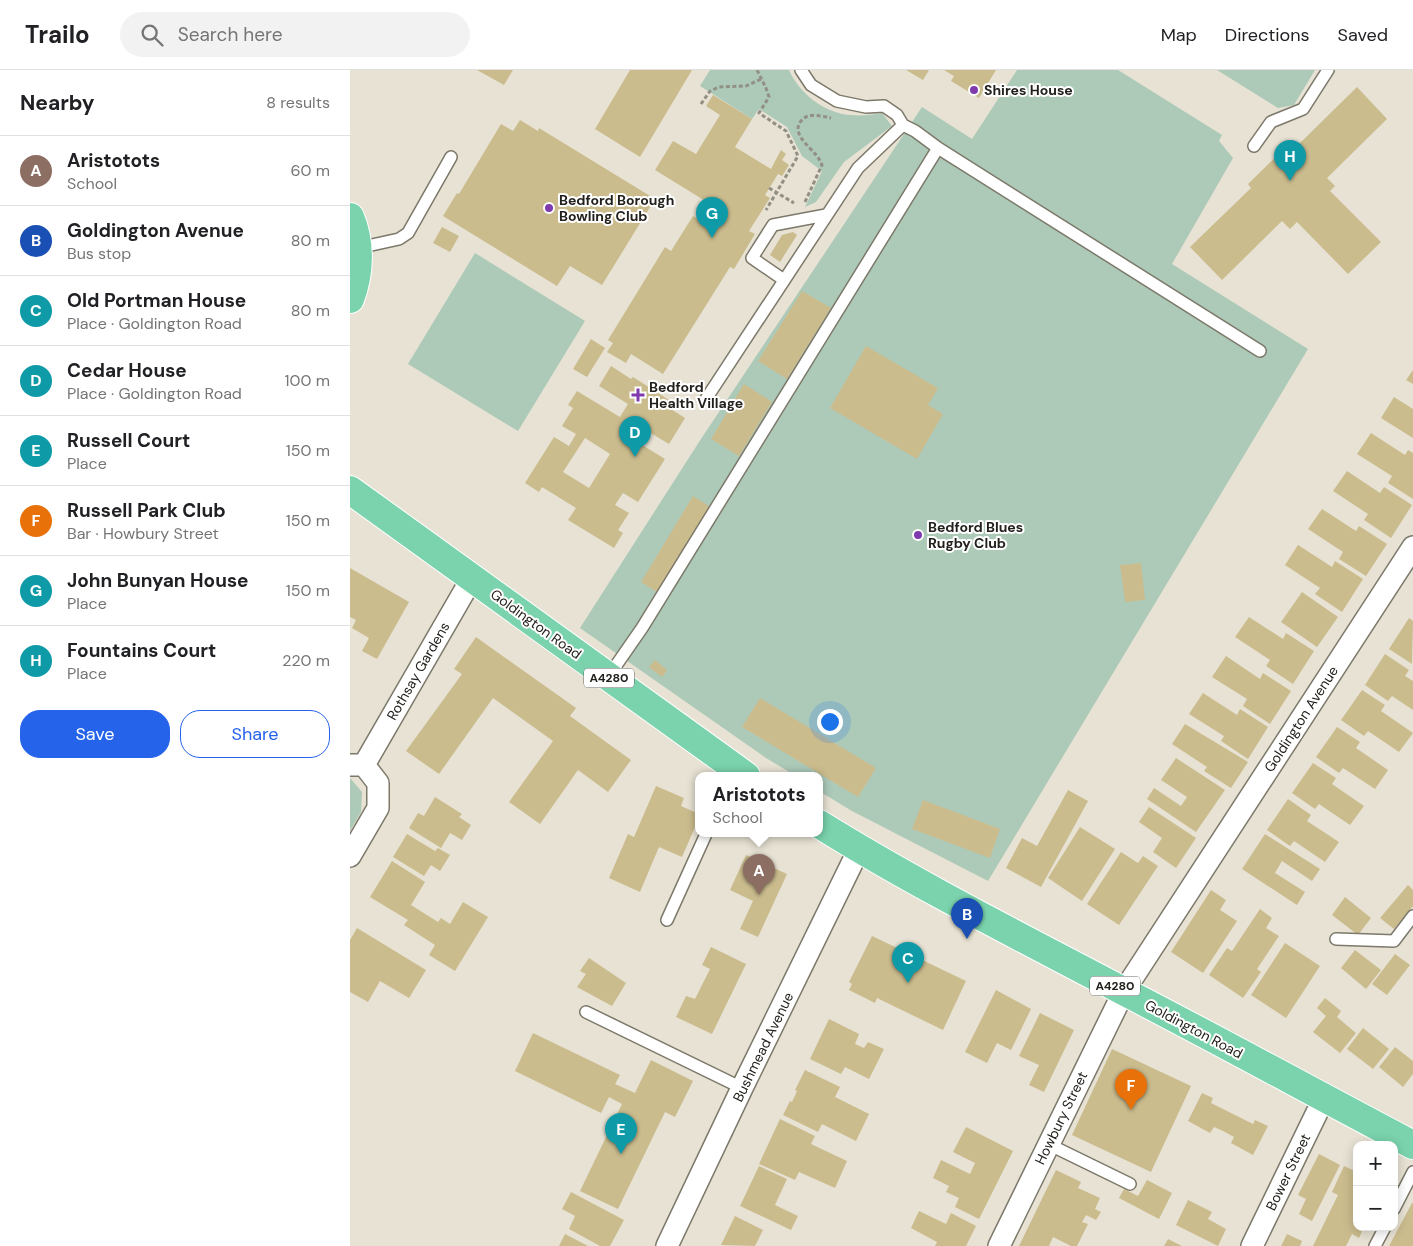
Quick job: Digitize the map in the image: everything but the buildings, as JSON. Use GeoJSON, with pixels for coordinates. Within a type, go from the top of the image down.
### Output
{"type":"FeatureCollection","features":[{"type":"Feature","properties":{"kind":"main road"},"geometry":{"type":"LineString","coordinates":[[350,218],[358,248],[357,276],[350,299]]}},
{"type":"Feature","properties":{"kind":"main road","name":"Goldington Road"},"geometry":{"type":"LineString","coordinates":[[350,490],[738,772]]}},
{"type":"Feature","properties":{"kind":"main road","name":"Goldington Road"},"geometry":{"type":"LineString","coordinates":[[823,826],[859,849],[997,925],[1413,1145]]}},
{"type":"Feature","properties":{"kind":"street","name":"Goldington Avenue"},"geometry":{"type":"LineString","coordinates":[[1124,991],[1413,547]]}},
{"type":"Feature","properties":{"kind":"street","name":"Rothsay Gardens"},"geometry":{"type":"LineString","coordinates":[[350,856],[378,808],[378,783],[357,765],[472,578]]}},
{"type":"Feature","properties":{"kind":"street","name":"Bushmead Avenue"},"geometry":{"type":"LineString","coordinates":[[667,1246],[859,849]]}},
{"type":"Feature","properties":{"kind":"street","name":"Howbury Street"},"geometry":{"type":"LineString","coordinates":[[999,1246],[1124,991]]}},
{"type":"Feature","properties":{"kind":"street","name":"Bower Street"},"geometry":{"type":"LineString","coordinates":[[1252,1246],[1324,1098]]}},
{"type":"Feature","properties":{"kind":"lane"},"geometry":{"type":"LineString","coordinates":[[801,70],[811,85],[837,101],[866,107],[884,106],[897,116],[903,125],[915,131],[938,148],[1260,351]]}},
{"type":"Feature","properties":{"kind":"lane"},"geometry":{"type":"LineString","coordinates":[[1254,146],[1271,122],[1303,109],[1328,70]]}},
{"type":"Feature","properties":{"kind":"lane"},"geometry":{"type":"LineString","coordinates":[[706,399],[858,168],[903,125]]}},
{"type":"Feature","properties":{"kind":"lane"},"geometry":{"type":"LineString","coordinates":[[608,677],[642,628],[938,148]]}},
{"type":"Feature","properties":{"kind":"lane"},"geometry":{"type":"LineString","coordinates":[[358,248],[399,239],[408,233],[452,157]]}},
{"type":"Feature","properties":{"kind":"lane"},"geometry":{"type":"LineString","coordinates":[[784,280],[752,258],[773,225],[826,215]]}},
{"type":"Feature","properties":{"kind":"lane"},"geometry":{"type":"LineString","coordinates":[[667,920],[705,837]]}},
{"type":"Feature","properties":{"kind":"lane"},"geometry":{"type":"LineString","coordinates":[[1336,939],[1394,941],[1413,916]]}},
{"type":"Feature","properties":{"kind":"lane"},"geometry":{"type":"LineString","coordinates":[[586,1012],[742,1088]]}},
{"type":"Feature","properties":{"kind":"lane"},"geometry":{"type":"LineString","coordinates":[[1048,1144],[1130,1184]]}},
{"type":"Feature","properties":{"kind":"lane"},"geometry":{"type":"LineString","coordinates":[[1398,1200],[1413,1172]]}},
{"type":"Feature","properties":{"kind":"lane"},"geometry":{"type":"LineString","coordinates":[[1375,1246],[1383,1231]]}},
{"type":"Feature","properties":{"kind":"path"},"geometry":{"type":"LineString","coordinates":[[757,70],[769,97],[759,112],[786,131],[798,156],[762,217]]}},
{"type":"Feature","properties":{"kind":"path"},"geometry":{"type":"LineString","coordinates":[[701,104],[710,91],[719,87],[746,86],[761,79]]}},
{"type":"Feature","properties":{"kind":"path"},"geometry":{"type":"LineString","coordinates":[[802,208],[822,165],[818,156],[802,139],[798,131],[798,124],[809,115],[835,119]]}},
{"type":"Feature","properties":{"kind":"path"},"geometry":{"type":"LineString","coordinates":[[769,188],[796,204]]}},
{"type":"Feature","properties":{"kind":"green space"},"geometry":{"type":"Polygon","coordinates":[[[710,70],[789,70],[806,94],[822,106],[850,115],[882,113],[892,126],[844,162],[816,202],[805,207],[822,171],[802,156],[787,127],[759,109],[752,119],[700,86],[710,70]]]}},
{"type":"Feature","properties":{"kind":"green space","name":"Bedford Blues Rugby Club"},"geometry":{"type":"Polygon","coordinates":[[[1017,70],[1118,70],[1222,135],[1219,141],[1233,158],[1172,264],[1308,349],[988,881],[852,811],[823,793],[823,772],[789,772],[766,758],[580,628],[699,442],[922,107],[972,139],[1017,70]]]}},
{"type":"Feature","properties":{"kind":"green space"},"geometry":{"type":"Polygon","coordinates":[[[1217,70],[1315,70],[1294,105],[1278,108],[1217,70]]]}},
{"type":"Feature","properties":{"kind":"green space"},"geometry":{"type":"Polygon","coordinates":[[[475,253],[585,321],[518,431],[408,364],[475,253]]]}},
{"type":"Feature","properties":{"kind":"green space"},"geometry":{"type":"Polygon","coordinates":[[[350,778],[362,792],[361,812],[350,831],[350,778]]]}},
{"type":"Feature","properties":{"kind":"place","name":"Shires House"},"geometry":{"type":"Point","coordinates":[974,90]}},
{"type":"Feature","properties":{"kind":"place","name":"Fountains Court"},"geometry":{"type":"Point","coordinates":[1290,181]}},
{"type":"Feature","properties":{"kind":"place","name":"Bedford Borough Bowling Club"},"geometry":{"type":"Point","coordinates":[549,208]}},
{"type":"Feature","properties":{"kind":"place","name":"John Bunyan House"},"geometry":{"type":"Point","coordinates":[712,238]}},
{"type":"Feature","properties":{"kind":"place","name":"Bedford Health Village"},"geometry":{"type":"Point","coordinates":[638,395]}},
{"type":"Feature","properties":{"kind":"place","name":"Cedar House"},"geometry":{"type":"Point","coordinates":[635,457]}},
{"type":"Feature","properties":{"kind":"place","name":"Bedford Blues Rugby Club"},"geometry":{"type":"Point","coordinates":[918,535]}},
{"type":"Feature","properties":{"kind":"place","name":"Aristotots"},"geometry":{"type":"Point","coordinates":[759,895]}},
{"type":"Feature","properties":{"kind":"place","name":"Goldington Avenue"},"geometry":{"type":"Point","coordinates":[967,939]}},
{"type":"Feature","properties":{"kind":"place","name":"Old Portman House"},"geometry":{"type":"Point","coordinates":[908,983]}},
{"type":"Feature","properties":{"kind":"place","name":"Russell Park Club"},"geometry":{"type":"Point","coordinates":[1131,1110]}},
{"type":"Feature","properties":{"kind":"place","name":"Russell Court"},"geometry":{"type":"Point","coordinates":[621,1154]}}]}
